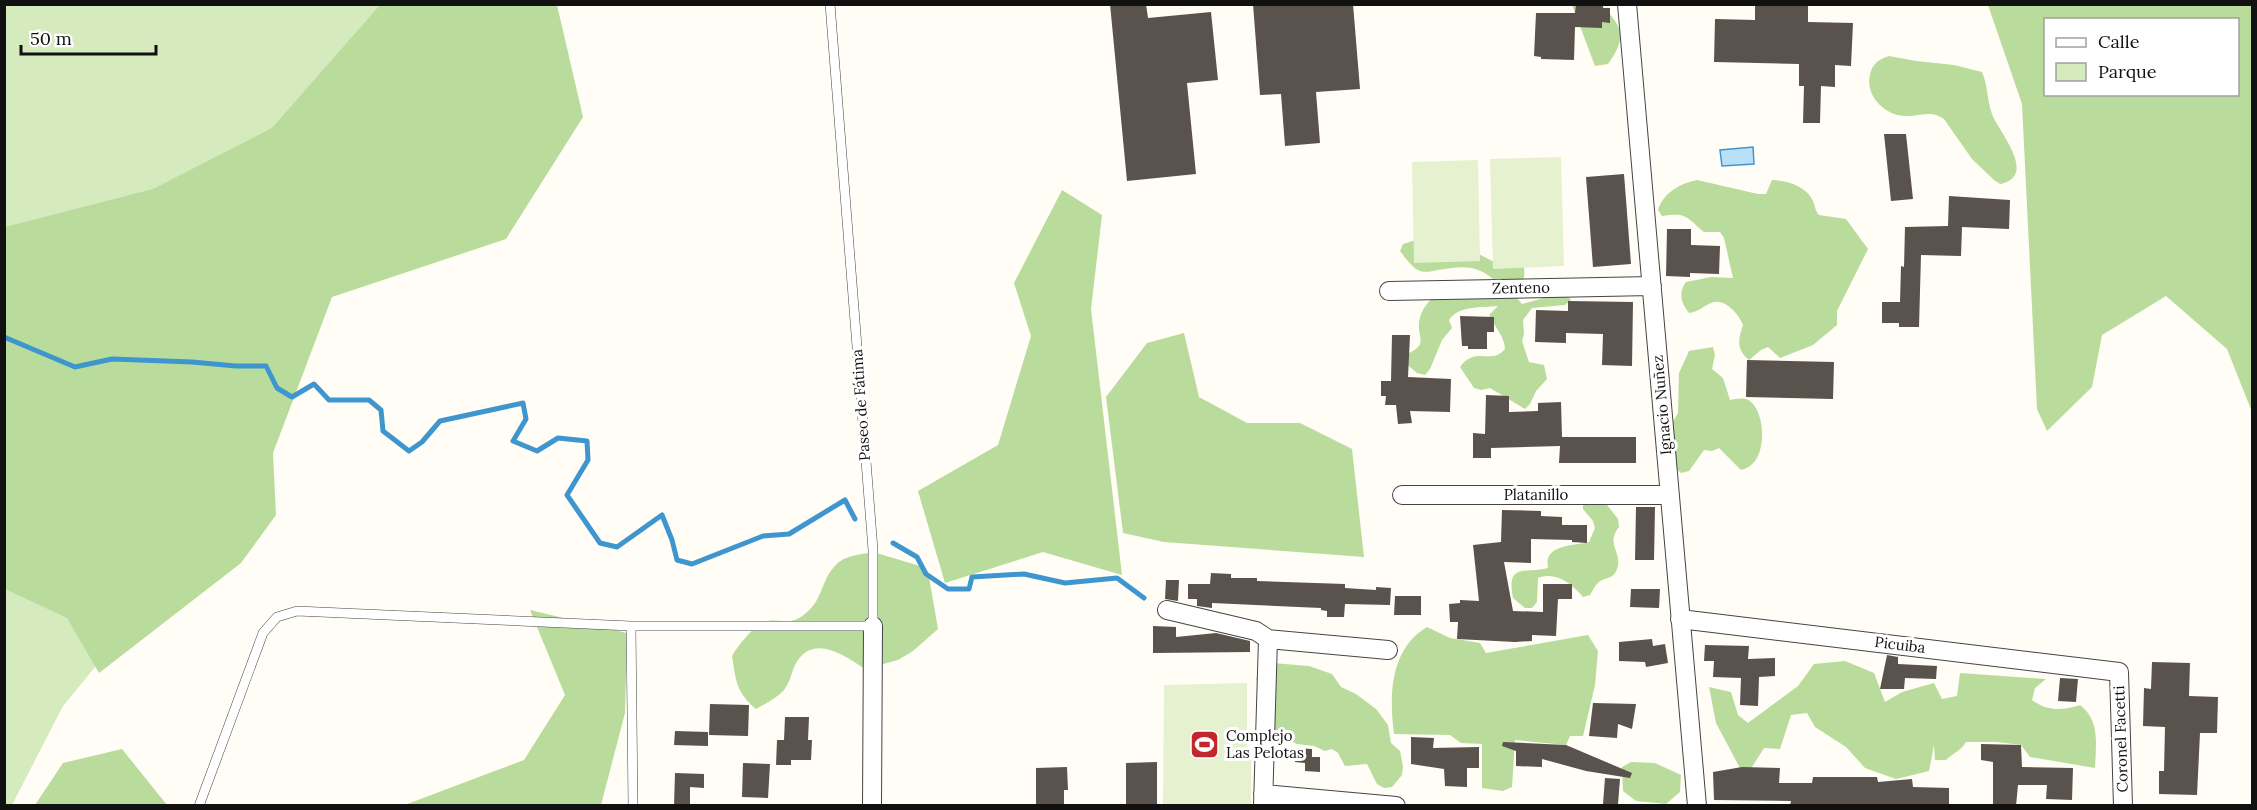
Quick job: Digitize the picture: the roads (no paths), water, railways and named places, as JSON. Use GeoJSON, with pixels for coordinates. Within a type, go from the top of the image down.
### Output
{"type":"FeatureCollection","features":[{"type":"Feature","properties":{"kind":"street","name":"Ignacio Nuñez"},"geometry":{"type":"LineString","coordinates":[[1627,4],[1697,806]]}},
{"type":"Feature","properties":{"kind":"street","name":"Zenteno"},"geometry":{"type":"LineString","coordinates":[[1389,291],[1652,286]]}},
{"type":"Feature","properties":{"kind":"street","name":"Platanillo"},"geometry":{"type":"LineString","coordinates":[[1402,495],[1670,495]]}},
{"type":"Feature","properties":{"kind":"street"},"geometry":{"type":"LineString","coordinates":[[1167,610],[1256,631],[1268,639],[1388,650]]}},
{"type":"Feature","properties":{"kind":"street","name":"Picuiba"},"geometry":{"type":"LineString","coordinates":[[1680,619],[2119,672]]}},
{"type":"Feature","properties":{"kind":"street","name":"Paseo de Fátima"},"geometry":{"type":"LineString","coordinates":[[872,806],[873,626]]}},
{"type":"Feature","properties":{"kind":"street"},"geometry":{"type":"LineString","coordinates":[[1268,639],[1263,800],[1396,806]]}},
{"type":"Feature","properties":{"kind":"street","name":"Coronel Facetti"},"geometry":{"type":"LineString","coordinates":[[2119,672],[2123,806]]}},
{"type":"Feature","properties":{"kind":"lane","name":"Paseo de Fátima"},"geometry":{"type":"LineString","coordinates":[[830,4],[873,550],[873,626]]}},
{"type":"Feature","properties":{"kind":"lane"},"geometry":{"type":"LineString","coordinates":[[199,806],[263,633],[277,617],[297,611],[632,626],[873,626]]}},
{"type":"Feature","properties":{"kind":"lane"},"geometry":{"type":"LineString","coordinates":[[632,626],[633,806]]}},
{"type":"Feature","properties":{"kind":"water"},"geometry":{"type":"Polygon","coordinates":[[[1753,147],[1754,164],[1722,166],[1720,150],[1753,147]]]}},
{"type":"Feature","properties":{"kind":"waterway"},"geometry":{"type":"LineString","coordinates":[[4,337],[75,367],[112,359],[266,366],[277,388],[292,397],[314,384],[329,400],[369,400],[381,410],[383,431],[409,451],[422,442],[440,421],[523,403],[526,419],[513,441],[537,451],[558,438],[587,441],[588,460],[567,495],[600,543],[617,547],[662,515],[677,560],[692,564],[763,536],[789,534],[845,500],[855,519]]}},
{"type":"Feature","properties":{"kind":"waterway"},"geometry":{"type":"LineString","coordinates":[[893,543],[917,557],[926,574],[948,589],[969,589],[972,577],[1024,574],[1065,583],[1117,578],[1144,598]]}},
{"type":"Feature","properties":{"kind":"place","name":"Complejo Las Pelotas"},"geometry":{"type":"Point","coordinates":[1205,745]}}]}
